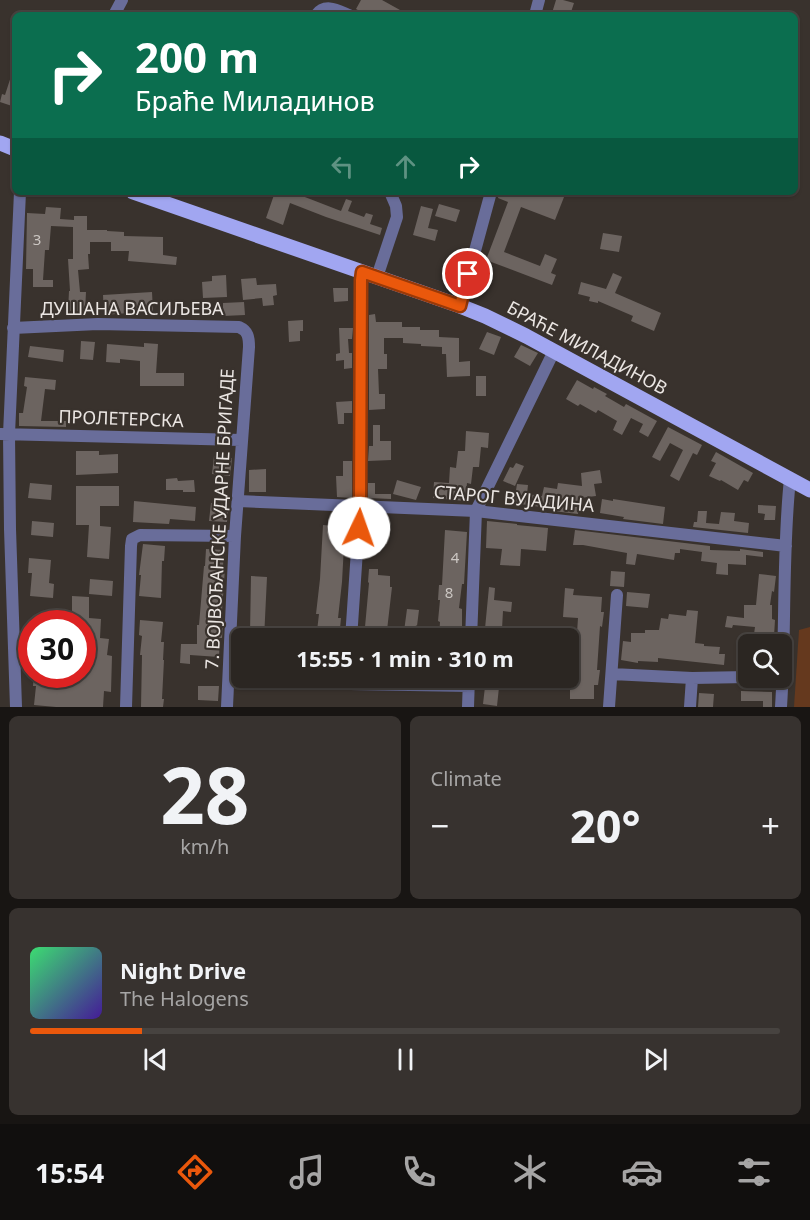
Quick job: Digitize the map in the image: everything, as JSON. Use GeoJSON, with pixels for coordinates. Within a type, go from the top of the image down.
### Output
{"type":"FeatureCollection","features":[{"type":"Feature","properties":{"kind":"main road","name":"БРАЋЕ МИЛАДИНОВ"},"geometry":{"type":"LineString","coordinates":[[142,195],[460,306],[495,321],[810,490]]}},
{"type":"Feature","properties":{"kind":"street"},"geometry":{"type":"LineString","coordinates":[[317,12],[327,8],[340,12]]}},
{"type":"Feature","properties":{"kind":"street"},"geometry":{"type":"LineString","coordinates":[[16,707],[5,529],[5,434],[20,195]]}},
{"type":"Feature","properties":{"kind":"street"},"geometry":{"type":"LineString","coordinates":[[377,277],[397,217],[391,195]]}},
{"type":"Feature","properties":{"kind":"street"},"geometry":{"type":"LineString","coordinates":[[460,306],[490,195]]}},
{"type":"Feature","properties":{"kind":"street"},"geometry":{"type":"LineString","coordinates":[[352,628],[360,506],[362,272]]}},
{"type":"Feature","properties":{"kind":"street","name":"ДУШАНА ВАСИЉЕВА"},"geometry":{"type":"LineString","coordinates":[[13,328],[98,324],[239,327],[247,333]]}},
{"type":"Feature","properties":{"kind":"street","name":"7. ВОЈВОЂАНСКЕ УДАРНЕ БРИГАДЕ"},"geometry":{"type":"LineString","coordinates":[[227,707],[235,536],[249,346],[247,333]]}},
{"type":"Feature","properties":{"kind":"street"},"geometry":{"type":"LineString","coordinates":[[472,628],[477,511],[554,351]]}},
{"type":"Feature","properties":{"kind":"street","name":"ПРОЛЕТЕРСКА"},"geometry":{"type":"LineString","coordinates":[[5,434],[241,440]]}},
{"type":"Feature","properties":{"kind":"street"},"geometry":{"type":"LineString","coordinates":[[783,634],[790,479]]}},
{"type":"Feature","properties":{"kind":"street","name":"СТАРОГ ВУЈАДИНА"},"geometry":{"type":"LineString","coordinates":[[238,501],[477,511],[786,546]]}},
{"type":"Feature","properties":{"kind":"street"},"geometry":{"type":"LineString","coordinates":[[126,707],[132,539],[140,535],[235,536]]}},
{"type":"Feature","properties":{"kind":"street"},"geometry":{"type":"LineString","coordinates":[[609,707],[617,595]]}},
{"type":"Feature","properties":{"kind":"street"},"geometry":{"type":"LineString","coordinates":[[612,674],[692,678],[738,677]]}},
{"type":"Feature","properties":{"kind":"street"},"geometry":{"type":"LineString","coordinates":[[690,707],[692,678]]}},
{"type":"Feature","properties":{"kind":"street"},"geometry":{"type":"LineString","coordinates":[[468,707],[469,688]]}},
{"type":"Feature","properties":{"kind":"street"},"geometry":{"type":"LineString","coordinates":[[781,707],[782,688]]}},
{"type":"Feature","properties":{"kind":"shaded area"},"geometry":{"type":"Polygon","coordinates":[[[810,627],[810,707],[794,707],[799,630],[810,627]]]}},
{"type":"Feature","properties":{"kind":"building"},"geometry":{"type":"Polygon","coordinates":[[[361,0],[382,0],[404,12],[362,12],[356,9],[361,0]]]}},
{"type":"Feature","properties":{"kind":"building"},"geometry":{"type":"Polygon","coordinates":[[[556,0],[574,3],[571,12],[552,12],[556,0]]]}},
{"type":"Feature","properties":{"kind":"building"},"geometry":{"type":"Polygon","coordinates":[[[12,73],[12,106],[0,102],[2,94],[5,95],[12,73]]]}},
{"type":"Feature","properties":{"kind":"building"},"geometry":{"type":"Polygon","coordinates":[[[274,195],[300,195],[341,211],[346,199],[352,201],[348,211],[364,217],[366,213],[373,215],[370,224],[382,228],[380,235],[290,203],[283,225],[266,218],[274,195]]]}},
{"type":"Feature","properties":{"kind":"building"},"geometry":{"type":"Polygon","coordinates":[[[498,195],[565,195],[555,220],[521,207],[504,252],[540,266],[545,254],[557,259],[551,273],[556,275],[552,285],[486,260],[508,202],[498,198],[498,195]]]}},
{"type":"Feature","properties":{"kind":"building"},"geometry":{"type":"Polygon","coordinates":[[[439,204],[460,210],[456,222],[435,216],[439,204]]]}},
{"type":"Feature","properties":{"kind":"building"},"geometry":{"type":"Polygon","coordinates":[[[421,206],[433,209],[428,228],[438,230],[435,241],[413,235],[421,206]]]}},
{"type":"Feature","properties":{"kind":"building"},"geometry":{"type":"Polygon","coordinates":[[[46,207],[61,208],[60,219],[74,220],[74,216],[87,216],[87,230],[124,232],[124,236],[163,237],[163,255],[177,257],[176,265],[128,261],[129,251],[111,251],[111,242],[90,242],[89,269],[78,270],[80,292],[86,292],[85,312],[68,311],[70,291],[68,259],[73,259],[73,227],[51,226],[49,250],[45,250],[43,280],[53,280],[53,287],[33,287],[33,269],[26,269],[27,213],[45,214],[46,207]]]}},
{"type":"Feature","properties":{"kind":"building"},"geometry":{"type":"Polygon","coordinates":[[[603,233],[622,236],[619,252],[600,249],[603,233]]]}},
{"type":"Feature","properties":{"kind":"building"},"geometry":{"type":"Polygon","coordinates":[[[613,273],[622,277],[615,293],[661,313],[654,331],[631,321],[633,316],[598,301],[598,303],[589,301],[590,297],[578,294],[581,282],[606,289],[613,273]]]}},
{"type":"Feature","properties":{"kind":"building"},"geometry":{"type":"Polygon","coordinates":[[[226,275],[227,297],[203,298],[202,282],[212,281],[212,276],[226,275]]]}},
{"type":"Feature","properties":{"kind":"building"},"geometry":{"type":"Polygon","coordinates":[[[256,278],[257,285],[276,284],[277,295],[273,296],[274,305],[263,306],[262,298],[243,300],[241,279],[256,278]]]}},
{"type":"Feature","properties":{"kind":"building"},"geometry":{"type":"Polygon","coordinates":[[[333,288],[348,288],[348,301],[334,302],[333,288]]]}},
{"type":"Feature","properties":{"kind":"building"},"geometry":{"type":"Polygon","coordinates":[[[152,292],[153,311],[104,315],[103,295],[152,292]]]}},
{"type":"Feature","properties":{"kind":"building"},"geometry":{"type":"Polygon","coordinates":[[[244,302],[245,315],[223,316],[223,303],[244,302]]]}},
{"type":"Feature","properties":{"kind":"building"},"geometry":{"type":"Polygon","coordinates":[[[375,314],[376,322],[402,322],[402,327],[439,330],[439,337],[459,338],[459,362],[470,361],[470,376],[447,377],[446,354],[442,354],[442,347],[403,343],[403,338],[384,338],[387,369],[378,369],[379,394],[385,394],[385,409],[369,410],[369,315],[375,314]]]}},
{"type":"Feature","properties":{"kind":"building"},"geometry":{"type":"Polygon","coordinates":[[[303,320],[300,341],[289,342],[288,321],[303,320]]]}},
{"type":"Feature","properties":{"kind":"building"},"geometry":{"type":"Polygon","coordinates":[[[339,328],[353,328],[352,339],[348,339],[349,353],[352,353],[352,368],[344,369],[344,360],[336,361],[336,354],[340,353],[339,328]]]}},
{"type":"Feature","properties":{"kind":"building"},"geometry":{"type":"Polygon","coordinates":[[[487,332],[501,337],[494,355],[479,349],[487,332]]]}},
{"type":"Feature","properties":{"kind":"building"},"geometry":{"type":"Polygon","coordinates":[[[81,341],[95,342],[93,360],[80,359],[81,341]]]}},
{"type":"Feature","properties":{"kind":"building"},"geometry":{"type":"Polygon","coordinates":[[[144,343],[158,344],[156,373],[184,373],[184,386],[140,386],[140,361],[120,359],[120,363],[106,362],[107,344],[144,347],[144,343]]]}},
{"type":"Feature","properties":{"kind":"building"},"geometry":{"type":"Polygon","coordinates":[[[521,345],[538,353],[530,366],[514,357],[521,345]]]}},
{"type":"Feature","properties":{"kind":"building"},"geometry":{"type":"Polygon","coordinates":[[[30,346],[64,350],[63,362],[28,357],[30,346]]]}},
{"type":"Feature","properties":{"kind":"building"},"geometry":{"type":"Polygon","coordinates":[[[476,376],[486,376],[486,396],[476,396],[476,376]]]}},
{"type":"Feature","properties":{"kind":"building"},"geometry":{"type":"Polygon","coordinates":[[[25,377],[56,380],[55,390],[45,389],[41,421],[66,421],[66,427],[19,426],[19,413],[23,413],[27,387],[24,386],[25,377]]]}},
{"type":"Feature","properties":{"kind":"building"},"geometry":{"type":"Polygon","coordinates":[[[577,380],[607,394],[605,396],[624,407],[626,404],[657,421],[648,437],[639,432],[643,424],[631,418],[622,435],[613,430],[617,421],[598,410],[596,413],[566,399],[577,380]]]}},
{"type":"Feature","properties":{"kind":"building"},"geometry":{"type":"Polygon","coordinates":[[[352,401],[352,413],[344,413],[344,424],[338,424],[336,402],[352,401]]]}},
{"type":"Feature","properties":{"kind":"building"},"geometry":{"type":"Polygon","coordinates":[[[373,425],[380,425],[380,441],[391,441],[391,460],[368,461],[369,446],[373,446],[373,425]]]}},
{"type":"Feature","properties":{"kind":"building"},"geometry":{"type":"Polygon","coordinates":[[[668,427],[702,445],[697,455],[693,453],[679,481],[670,476],[683,450],[670,443],[660,461],[652,457],[668,427]]]}},
{"type":"Feature","properties":{"kind":"building"},"geometry":{"type":"Polygon","coordinates":[[[466,431],[489,433],[488,448],[481,447],[479,467],[473,467],[471,484],[467,483],[465,501],[433,498],[434,482],[449,483],[450,467],[456,468],[458,451],[465,451],[466,431]]]}},
{"type":"Feature","properties":{"kind":"building"},"geometry":{"type":"Polygon","coordinates":[[[76,451],[99,451],[99,455],[118,454],[118,473],[76,475],[76,451]]]}},
{"type":"Feature","properties":{"kind":"building"},"geometry":{"type":"Polygon","coordinates":[[[716,452],[753,473],[748,482],[744,480],[738,490],[709,476],[716,463],[711,461],[716,452]]]}},
{"type":"Feature","properties":{"kind":"building"},"geometry":{"type":"Polygon","coordinates":[[[214,456],[232,458],[230,476],[212,474],[214,456]]]}},
{"type":"Feature","properties":{"kind":"building"},"geometry":{"type":"Polygon","coordinates":[[[343,461],[352,461],[352,498],[337,497],[336,476],[343,476],[343,461]]]}},
{"type":"Feature","properties":{"kind":"building"},"geometry":{"type":"Polygon","coordinates":[[[516,463],[524,466],[515,486],[503,481],[510,467],[513,468],[516,463]]]}},
{"type":"Feature","properties":{"kind":"building"},"geometry":{"type":"Polygon","coordinates":[[[266,469],[266,492],[249,492],[249,470],[266,469]]]}},
{"type":"Feature","properties":{"kind":"building"},"geometry":{"type":"Polygon","coordinates":[[[600,470],[602,483],[594,484],[596,496],[580,498],[578,514],[514,503],[517,484],[528,485],[527,494],[542,496],[544,487],[557,489],[558,483],[582,486],[581,473],[600,470]]]}},
{"type":"Feature","properties":{"kind":"building"},"geometry":{"type":"Polygon","coordinates":[[[177,478],[178,481],[194,480],[195,492],[166,490],[166,479],[177,478]]]}},
{"type":"Feature","properties":{"kind":"building"},"geometry":{"type":"Polygon","coordinates":[[[397,480],[421,487],[416,500],[393,494],[397,480]]]}},
{"type":"Feature","properties":{"kind":"building"},"geometry":{"type":"Polygon","coordinates":[[[30,483],[52,485],[51,500],[28,498],[30,483]]]}},
{"type":"Feature","properties":{"kind":"building"},"geometry":{"type":"Polygon","coordinates":[[[368,483],[375,483],[375,494],[391,494],[391,499],[368,498],[368,483]]]}},
{"type":"Feature","properties":{"kind":"building"},"geometry":{"type":"Polygon","coordinates":[[[76,486],[119,486],[119,506],[100,506],[100,526],[111,527],[109,559],[87,557],[89,525],[76,525],[76,486]]]}},
{"type":"Feature","properties":{"kind":"building"},"geometry":{"type":"Polygon","coordinates":[[[602,499],[665,507],[663,524],[623,519],[624,517],[600,513],[602,499]]]}},
{"type":"Feature","properties":{"kind":"building"},"geometry":{"type":"Polygon","coordinates":[[[134,501],[196,507],[195,521],[170,519],[169,524],[133,522],[134,501]]]}},
{"type":"Feature","properties":{"kind":"building"},"geometry":{"type":"Polygon","coordinates":[[[211,503],[229,504],[227,522],[209,521],[211,503]]]}},
{"type":"Feature","properties":{"kind":"building"},"geometry":{"type":"Polygon","coordinates":[[[758,505],[776,506],[775,520],[764,520],[765,514],[758,513],[758,505]]]}},
{"type":"Feature","properties":{"kind":"building"},"geometry":{"type":"Polygon","coordinates":[[[698,511],[707,511],[706,523],[719,524],[721,512],[735,513],[734,521],[749,523],[748,533],[693,527],[694,522],[697,522],[698,511]]]}},
{"type":"Feature","properties":{"kind":"building"},"geometry":{"type":"Polygon","coordinates":[[[32,521],[54,523],[53,537],[31,535],[32,521]]]}},
{"type":"Feature","properties":{"kind":"building"},"geometry":{"type":"Polygon","coordinates":[[[487,521],[548,528],[546,551],[521,549],[520,566],[500,565],[502,549],[486,548],[487,521]]]}},
{"type":"Feature","properties":{"kind":"building"},"geometry":{"type":"Polygon","coordinates":[[[323,525],[345,527],[338,618],[341,618],[340,628],[317,628],[319,614],[316,614],[323,525]]]}},
{"type":"Feature","properties":{"kind":"building"},"geometry":{"type":"Polygon","coordinates":[[[369,527],[387,527],[387,544],[369,544],[369,527]]]}},
{"type":"Feature","properties":{"kind":"building"},"geometry":{"type":"Polygon","coordinates":[[[445,530],[467,532],[464,584],[462,584],[459,608],[462,609],[462,628],[440,628],[440,600],[438,600],[439,585],[442,585],[445,530]]]}},
{"type":"Feature","properties":{"kind":"building"},"geometry":{"type":"Polygon","coordinates":[[[575,530],[710,546],[710,550],[740,551],[740,549],[763,552],[763,557],[746,555],[746,565],[728,564],[728,575],[716,574],[717,563],[701,561],[702,552],[680,549],[680,553],[675,553],[674,560],[637,554],[635,565],[626,564],[627,553],[573,545],[575,530]]]}},
{"type":"Feature","properties":{"kind":"building"},"geometry":{"type":"Polygon","coordinates":[[[143,544],[165,546],[164,561],[162,561],[161,598],[139,596],[143,544]]]}},
{"type":"Feature","properties":{"kind":"building"},"geometry":{"type":"Polygon","coordinates":[[[206,549],[224,550],[221,625],[223,625],[219,657],[190,655],[190,664],[180,663],[181,644],[197,644],[206,549]]]}},
{"type":"Feature","properties":{"kind":"building"},"geometry":{"type":"Polygon","coordinates":[[[29,558],[51,560],[49,583],[54,584],[53,598],[30,596],[32,573],[28,573],[29,558]]]}},
{"type":"Feature","properties":{"kind":"building"},"geometry":{"type":"Polygon","coordinates":[[[369,569],[378,569],[378,575],[390,576],[390,587],[392,587],[387,628],[365,627],[369,569]]]}},
{"type":"Feature","properties":{"kind":"building"},"geometry":{"type":"Polygon","coordinates":[[[611,571],[625,572],[624,587],[610,586],[611,571]]]}},
{"type":"Feature","properties":{"kind":"building"},"geometry":{"type":"Polygon","coordinates":[[[759,574],[776,576],[770,605],[772,605],[772,619],[775,620],[774,634],[754,634],[755,627],[733,625],[732,628],[725,627],[727,616],[744,618],[744,605],[756,605],[759,574]]]}},
{"type":"Feature","properties":{"kind":"building"},"geometry":{"type":"Polygon","coordinates":[[[251,576],[267,577],[265,628],[250,628],[251,576]]]}},
{"type":"Feature","properties":{"kind":"building"},"geometry":{"type":"Polygon","coordinates":[[[90,579],[113,581],[112,596],[89,594],[90,579]]]}},
{"type":"Feature","properties":{"kind":"building"},"geometry":{"type":"Polygon","coordinates":[[[489,587],[495,588],[494,600],[512,602],[511,612],[503,611],[502,628],[485,628],[489,587]]]}},
{"type":"Feature","properties":{"kind":"building"},"geometry":{"type":"Polygon","coordinates":[[[565,588],[574,589],[573,595],[602,597],[601,612],[604,612],[602,627],[600,626],[597,670],[600,670],[598,685],[594,685],[594,699],[570,699],[570,688],[579,688],[579,628],[578,618],[563,617],[565,588]]]}},
{"type":"Feature","properties":{"kind":"building"},"geometry":{"type":"Polygon","coordinates":[[[627,592],[650,594],[648,608],[626,606],[627,592]]]}},
{"type":"Feature","properties":{"kind":"building"},"geometry":{"type":"Polygon","coordinates":[[[72,596],[89,597],[89,610],[72,610],[72,596]]]}},
{"type":"Feature","properties":{"kind":"building"},"geometry":{"type":"Polygon","coordinates":[[[407,609],[419,610],[416,628],[404,628],[407,609]]]}},
{"type":"Feature","properties":{"kind":"building"},"geometry":{"type":"Polygon","coordinates":[[[687,610],[698,611],[695,643],[720,647],[719,654],[725,654],[724,665],[658,658],[658,662],[638,661],[638,663],[621,660],[623,641],[631,642],[631,633],[659,630],[661,618],[668,619],[669,614],[686,616],[687,610]]]}},
{"type":"Feature","properties":{"kind":"building"},"geometry":{"type":"Polygon","coordinates":[[[96,619],[101,619],[100,638],[109,639],[107,655],[112,656],[111,692],[104,691],[103,707],[34,705],[36,688],[96,688],[96,619]]]}},
{"type":"Feature","properties":{"kind":"building"},"geometry":{"type":"Polygon","coordinates":[[[140,620],[163,622],[161,642],[164,642],[163,707],[141,707],[142,636],[139,635],[140,620]]]}},
{"type":"Feature","properties":{"kind":"building"},"geometry":{"type":"Polygon","coordinates":[[[198,686],[219,686],[218,701],[198,700],[198,686]]]}},
{"type":"Feature","properties":{"kind":"building"},"geometry":{"type":"Polygon","coordinates":[[[485,688],[499,688],[497,706],[483,704],[485,688]]]}},
{"type":"Feature","properties":{"kind":"building"},"geometry":{"type":"Polygon","coordinates":[[[741,691],[772,692],[772,707],[763,707],[763,701],[741,701],[741,691]]]}},
{"type":"Feature","properties":{"kind":"building"},"geometry":{"type":"Polygon","coordinates":[[[699,693],[714,694],[713,707],[698,707],[699,693]]]}},
{"type":"Feature","properties":{"kind":"route"},"geometry":{"type":"LineString","coordinates":[[359,528],[362,272],[460,306],[468,274]]}}]}
